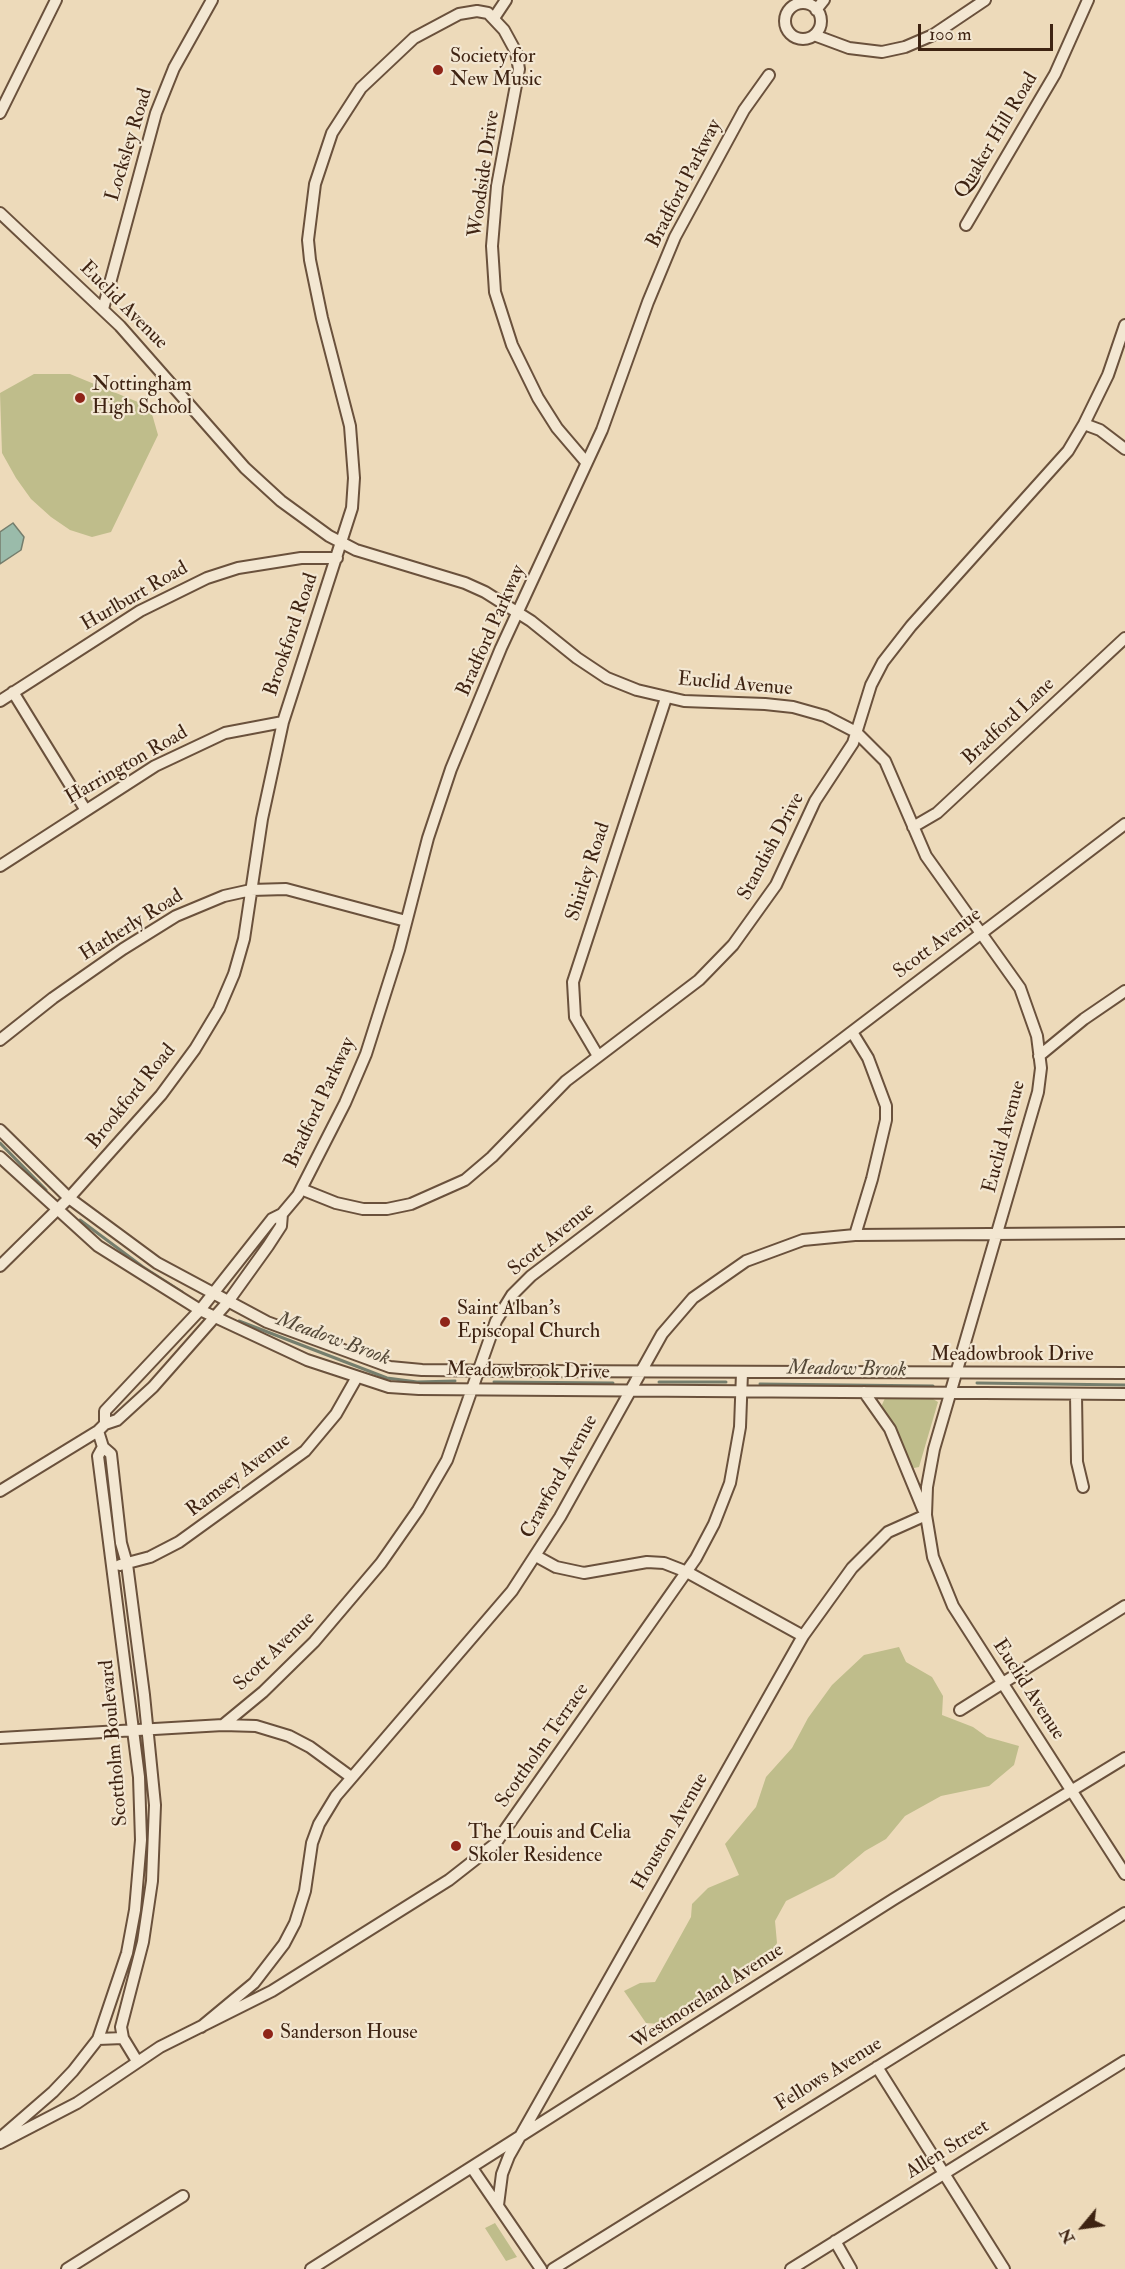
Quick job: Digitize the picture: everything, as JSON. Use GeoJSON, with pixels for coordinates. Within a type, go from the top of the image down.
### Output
{"type":"FeatureCollection","features":[{"type":"Feature","properties":{"kind":"street"},"geometry":{"type":"LineString","coordinates":[[0,113],[56,0]]}},
{"type":"Feature","properties":{"kind":"street","name":"Locksley Road"},"geometry":{"type":"LineString","coordinates":[[103,309],[156,113],[183,50],[212,0]]}},
{"type":"Feature","properties":{"kind":"street"},"geometry":{"type":"LineString","coordinates":[[484,0],[477,11],[494,18],[506,0]]}},
{"type":"Feature","properties":{"kind":"street"},"geometry":{"type":"LineString","coordinates":[[816,10],[824,0]]}},
{"type":"Feature","properties":{"kind":"street"},"geometry":{"type":"LineString","coordinates":[[814,35],[849,48],[882,52],[905,47],[933,35],[985,0]]}},
{"type":"Feature","properties":{"kind":"street","name":"Quaker Hill Road"},"geometry":{"type":"LineString","coordinates":[[966,225],[1055,74],[1088,0]]}},
{"type":"Feature","properties":{"kind":"street"},"geometry":{"type":"LineString","coordinates":[[804,2],[816,10],[821,20],[814,35],[805,39],[795,38],[786,27],[785,18],[790,9],[804,2]]}},
{"type":"Feature","properties":{"kind":"street","name":"Brookford Road"},"geometry":{"type":"LineString","coordinates":[[0,1266],[57,1211],[161,1095],[195,1049],[219,1009],[237,966],[262,819],[283,722],[338,558],[352,508],[353,443],[310,260],[308,240],[315,184],[332,133],[361,88],[414,38],[447,19],[477,11]]}},
{"type":"Feature","properties":{"kind":"street","name":"Woodside Drive"},"geometry":{"type":"LineString","coordinates":[[494,18],[516,52],[519,69],[497,186],[492,246],[495,292],[512,345],[538,398],[557,428],[586,462]]}},
{"type":"Feature","properties":{"kind":"street","name":"Bradford Parkway"},"geometry":{"type":"LineString","coordinates":[[102,1427],[105,1411],[200,1310],[272,1219],[282,1214],[301,1189],[345,1103],[366,1054],[428,838],[451,768],[606,419],[648,302],[675,237],[744,110],[769,75]]}},
{"type":"Feature","properties":{"kind":"street","name":"Euclid Avenue"},"geometry":{"type":"LineString","coordinates":[[0,213],[103,309],[173,383],[245,468],[281,501],[342,544],[465,583],[519,612],[577,658],[607,678],[666,698],[793,707],[825,716],[856,732],[885,761],[926,856],[1020,988],[1038,1036],[1040,1056],[1038,1092],[934,1449],[927,1487],[926,1515],[933,1557],[945,1591],[1125,1874]]}},
{"type":"Feature","properties":{"kind":"street","name":"Standish Drive"},"geometry":{"type":"LineString","coordinates":[[301,1189],[336,1203],[374,1210],[411,1204],[447,1190],[465,1180],[492,1157],[566,1081],[699,980],[749,926],[776,885],[815,801],[853,743],[871,685],[883,662],[911,626],[1051,471],[1084,424],[1108,375],[1125,325]]}},
{"type":"Feature","properties":{"kind":"street"},"geometry":{"type":"LineString","coordinates":[[1084,424],[1100,430],[1125,448]]}},
{"type":"Feature","properties":{"kind":"street","name":"Hurlburt Road"},"geometry":{"type":"LineString","coordinates":[[0,701],[141,611],[207,578],[238,568],[301,558],[338,558]]}},
{"type":"Feature","properties":{"kind":"street","name":"Bradford Lane"},"geometry":{"type":"LineString","coordinates":[[913,826],[937,813],[1125,638]]}},
{"type":"Feature","properties":{"kind":"street"},"geometry":{"type":"LineString","coordinates":[[13,692],[85,809]]}},
{"type":"Feature","properties":{"kind":"street","name":"Shirley Road"},"geometry":{"type":"LineString","coordinates":[[598,1056],[575,1017],[573,982],[666,698]]}},
{"type":"Feature","properties":{"kind":"street","name":"Harrington Road"},"geometry":{"type":"LineString","coordinates":[[0,866],[85,809],[155,766],[234,731],[283,722]]}},
{"type":"Feature","properties":{"kind":"street","name":"Scott Avenue"},"geometry":{"type":"LineString","coordinates":[[223,1725],[263,1692],[314,1642],[381,1563],[418,1510],[447,1460],[496,1321],[512,1295],[531,1276],[1125,824]]}},
{"type":"Feature","properties":{"kind":"street","name":"Hatherly Road"},"geometry":{"type":"LineString","coordinates":[[0,1040],[53,998],[176,916],[224,896],[251,890],[286,889],[406,921]]}},
{"type":"Feature","properties":{"kind":"street"},"geometry":{"type":"LineString","coordinates":[[1040,1056],[1084,1019],[1125,991]]}},
{"type":"Feature","properties":{"kind":"street"},"geometry":{"type":"LineString","coordinates":[[852,1032],[868,1058],[886,1106],[886,1120],[877,1160],[855,1235]]}},
{"type":"Feature","properties":{"kind":"street","name":"Meadowbrook Drive"},"geometry":{"type":"LineString","coordinates":[[0,1130],[69,1198],[157,1263],[227,1303],[267,1322],[390,1367],[478,1371],[1125,1373]]}},
{"type":"Feature","properties":{"kind":"street","name":"Meadowbrook Drive"},"geometry":{"type":"LineString","coordinates":[[0,1157],[98,1246],[200,1310],[307,1360],[389,1387],[472,1390],[1125,1394]]}},
{"type":"Feature","properties":{"kind":"street","name":"Bradford Parkway"},"geometry":{"type":"LineString","coordinates":[[0,1491],[117,1420],[153,1387],[227,1303],[281,1226],[282,1214]]}},
{"type":"Feature","properties":{"kind":"street","name":"Crawford Avenue"},"geometry":{"type":"LineString","coordinates":[[201,2027],[266,1970],[284,1944],[295,1923],[312,1843],[319,1824],[351,1777],[478,1633],[536,1556],[640,1371],[672,1320],[693,1298],[746,1261],[786,1244],[855,1235],[1125,1233]]}},
{"type":"Feature","properties":{"kind":"street","name":"Scottholm Terrace"},"geometry":{"type":"LineString","coordinates":[[137,2061],[180,2036],[272,1991],[449,1880],[495,1844],[687,1572],[714,1524],[730,1483],[740,1427],[742,1373]]}},
{"type":"Feature","properties":{"kind":"street","name":"Ramsey Avenue"},"geometry":{"type":"LineString","coordinates":[[114,1567],[150,1557],[179,1542],[305,1451],[336,1414],[357,1377]]}},
{"type":"Feature","properties":{"kind":"street","name":"Euclid Avenue"},"geometry":{"type":"LineString","coordinates":[[864,1392],[890,1429],[926,1515]]}},
{"type":"Feature","properties":{"kind":"street"},"geometry":{"type":"LineString","coordinates":[[1076,1394],[1077,1462],[1083,1487]]}},
{"type":"Feature","properties":{"kind":"street","name":"Scottholm Boulevard"},"geometry":{"type":"LineString","coordinates":[[0,2138],[53,2092],[98,2039],[127,1953],[138,1889],[141,1840],[139,1777],[114,1567],[109,1554],[98,1456],[103,1447],[102,1427]]}},
{"type":"Feature","properties":{"kind":"street","name":"Scottholm Boulevard"},"geometry":{"type":"LineString","coordinates":[[103,1447],[111,1454],[121,1543],[127,1564],[155,1804],[152,1881],[143,1942],[121,2027],[123,2038]]}},
{"type":"Feature","properties":{"kind":"street","name":"Houston Avenue"},"geometry":{"type":"LineString","coordinates":[[498,2205],[501,2174],[518,2140],[803,1636],[852,1568],[888,1532],[926,1515]]}},
{"type":"Feature","properties":{"kind":"street"},"geometry":{"type":"LineString","coordinates":[[536,1556],[574,1572],[647,1562],[664,1563],[687,1572],[803,1636]]}},
{"type":"Feature","properties":{"kind":"street"},"geometry":{"type":"LineString","coordinates":[[960,1710],[1125,1606]]}},
{"type":"Feature","properties":{"kind":"street"},"geometry":{"type":"LineString","coordinates":[[0,1738],[223,1725],[256,1726],[288,1736],[310,1747],[351,1777]]}},
{"type":"Feature","properties":{"kind":"street","name":"Westmoreland Avenue"},"geometry":{"type":"LineString","coordinates":[[311,2269],[518,2140],[894,1899],[1125,1758]]}},
{"type":"Feature","properties":{"kind":"street","name":"Fellows Avenue"},"geometry":{"type":"LineString","coordinates":[[553,2269],[1125,1913]]}},
{"type":"Feature","properties":{"kind":"street"},"geometry":{"type":"LineString","coordinates":[[0,2143],[77,2103],[137,2061],[123,2038],[98,2039]]}},
{"type":"Feature","properties":{"kind":"street","name":"Allen Street"},"geometry":{"type":"LineString","coordinates":[[791,2269],[1125,2061]]}},
{"type":"Feature","properties":{"kind":"street"},"geometry":{"type":"LineString","coordinates":[[877,2067],[1004,2269]]}},
{"type":"Feature","properties":{"kind":"street"},"geometry":{"type":"LineString","coordinates":[[472,2168],[541,2269]]}},
{"type":"Feature","properties":{"kind":"street"},"geometry":{"type":"LineString","coordinates":[[67,2269],[183,2196]]}},
{"type":"Feature","properties":{"kind":"street"},"geometry":{"type":"LineString","coordinates":[[835,2241],[851,2269]]}},
{"type":"Feature","properties":{"kind":"shaded area"},"geometry":{"type":"Polygon","coordinates":[[[34,374],[70,374],[150,407],[158,435],[111,532],[92,537],[70,530],[51,517],[31,499],[2,453],[0,393],[34,374]]]}},
{"type":"Feature","properties":{"kind":"shaded area"},"geometry":{"type":"Polygon","coordinates":[[[13,523],[24,537],[21,550],[0,564],[0,532],[13,523]]]}},
{"type":"Feature","properties":{"kind":"shaded area"},"geometry":{"type":"Polygon","coordinates":[[[885,1398],[933,1399],[938,1402],[919,1467],[914,1468],[911,1465],[881,1407],[885,1398]]]}},
{"type":"Feature","properties":{"kind":"shaded area"},"geometry":{"type":"Polygon","coordinates":[[[899,1647],[906,1662],[932,1677],[943,1696],[942,1715],[973,1727],[987,1737],[1019,1746],[1014,1765],[989,1786],[941,1796],[905,1816],[886,1839],[865,1851],[834,1877],[786,1901],[775,1921],[777,1943],[766,1960],[748,1976],[659,2024],[646,2023],[624,1991],[640,1983],[655,1982],[691,1917],[692,1904],[708,1888],[739,1875],[725,1844],[756,1807],[766,1777],[792,1748],[808,1718],[832,1685],[864,1655],[899,1647]]]}},
{"type":"Feature","properties":{"kind":"shaded area"},"geometry":{"type":"Polygon","coordinates":[[[495,2223],[517,2257],[506,2261],[485,2228],[495,2223]]]}},
{"type":"Feature","properties":{"kind":"waterway","name":"Meadow Brook"},"geometry":{"type":"LineString","coordinates":[[0,1143],[46,1190]]}},
{"type":"Feature","properties":{"kind":"waterway","name":"Meadow Brook"},"geometry":{"type":"LineString","coordinates":[[80,1220],[143,1267],[182,1292]]}},
{"type":"Feature","properties":{"kind":"waterway","name":"Meadow Brook"},"geometry":{"type":"LineString","coordinates":[[239,1321],[387,1378],[417,1382],[455,1381]]}},
{"type":"Feature","properties":{"kind":"waterway","name":"Meadow Brook"},"geometry":{"type":"LineString","coordinates":[[494,1382],[613,1383]]}},
{"type":"Feature","properties":{"kind":"waterway","name":"Meadow Brook"},"geometry":{"type":"LineString","coordinates":[[659,1382],[726,1382]]}},
{"type":"Feature","properties":{"kind":"waterway","name":"Meadow Brook"},"geometry":{"type":"LineString","coordinates":[[977,1383],[1125,1385]]}},
{"type":"Feature","properties":{"kind":"waterway","name":"Meadow Brook"},"geometry":{"type":"LineString","coordinates":[[760,1384],[933,1386]]}},
{"type":"Feature","properties":{"kind":"place","name":"Society for New Music"},"geometry":{"type":"Point","coordinates":[438,70]}},
{"type":"Feature","properties":{"kind":"place","name":"Nottingham High School"},"geometry":{"type":"Point","coordinates":[80,398]}},
{"type":"Feature","properties":{"kind":"place","name":"Saint Alban's Episcopal Church"},"geometry":{"type":"Point","coordinates":[445,1322]}},
{"type":"Feature","properties":{"kind":"place","name":"The Louis and Celia Skoler Residence"},"geometry":{"type":"Point","coordinates":[456,1846]}},
{"type":"Feature","properties":{"kind":"place","name":"Sanderson House"},"geometry":{"type":"Point","coordinates":[268,2034]}}]}
